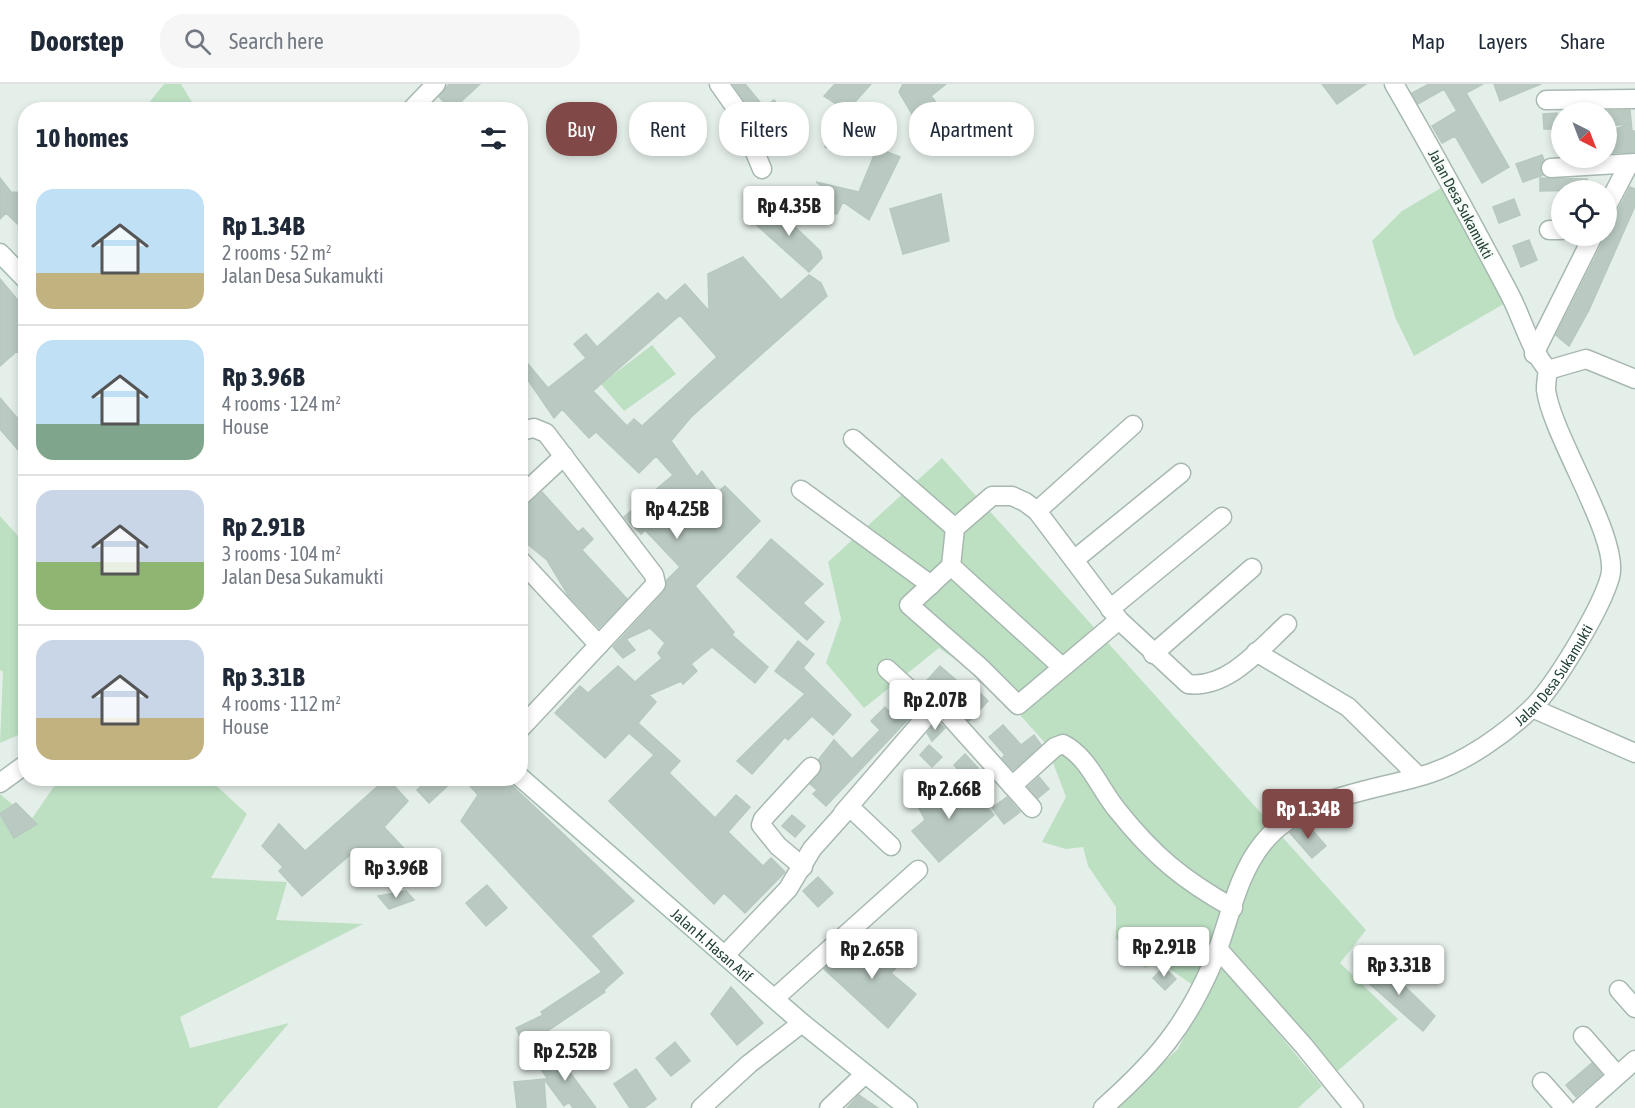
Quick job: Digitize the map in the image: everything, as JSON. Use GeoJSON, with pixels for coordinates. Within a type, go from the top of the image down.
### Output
{"type":"FeatureCollection","features":[{"type":"Feature","properties":{"kind":"street"},"geometry":{"type":"LineString","coordinates":[[419,102],[436,84]]}},
{"type":"Feature","properties":{"kind":"street"},"geometry":{"type":"LineString","coordinates":[[719,84],[738,111],[762,169]]}},
{"type":"Feature","properties":{"kind":"street","name":"Jalan Desa Sukamukti"},"geometry":{"type":"LineString","coordinates":[[1103,1108],[1169,1044],[1191,1008],[1218,949],[1246,874],[1262,843],[1284,823],[1363,789],[1418,776],[1471,754],[1532,708],[1570,656],[1611,576],[1611,553],[1571,461],[1546,390],[1548,370],[1534,354],[1518,309],[1437,156],[1394,84]]}},
{"type":"Feature","properties":{"kind":"street"},"geometry":{"type":"LineString","coordinates":[[1546,100],[1635,99]]}},
{"type":"Feature","properties":{"kind":"street"},"geometry":{"type":"LineString","coordinates":[[1617,165],[1632,164]]}},
{"type":"Feature","properties":{"kind":"street"},"geometry":{"type":"LineString","coordinates":[[1617,189],[1632,164]]}},
{"type":"Feature","properties":{"kind":"street"},"geometry":{"type":"LineString","coordinates":[[1534,354],[1588,246]]}},
{"type":"Feature","properties":{"kind":"street"},"geometry":{"type":"LineString","coordinates":[[0,253],[18,272]]}},
{"type":"Feature","properties":{"kind":"street"},"geometry":{"type":"LineString","coordinates":[[1548,370],[1568,362],[1586,359],[1635,379]]}},
{"type":"Feature","properties":{"kind":"street"},"geometry":{"type":"LineString","coordinates":[[1037,511],[1133,425]]}},
{"type":"Feature","properties":{"kind":"street"},"geometry":{"type":"LineString","coordinates":[[528,429],[534,428],[546,433],[654,575],[656,581],[650,592],[528,720]]}},
{"type":"Feature","properties":{"kind":"street"},"geometry":{"type":"LineString","coordinates":[[853,439],[955,528]]}},
{"type":"Feature","properties":{"kind":"street"},"geometry":{"type":"LineString","coordinates":[[528,490],[564,456]]}},
{"type":"Feature","properties":{"kind":"street"},"geometry":{"type":"LineString","coordinates":[[1074,561],[1181,473]]}},
{"type":"Feature","properties":{"kind":"street"},"geometry":{"type":"LineString","coordinates":[[801,490],[931,585]]}},
{"type":"Feature","properties":{"kind":"street"},"geometry":{"type":"LineString","coordinates":[[1222,517],[1114,615],[1062,667],[1018,705],[981,668],[909,605],[951,566],[955,528],[992,496],[1012,496],[1037,511],[1114,615],[1153,654],[1188,684],[1203,686],[1218,682],[1287,624]]}},
{"type":"Feature","properties":{"kind":"street"},"geometry":{"type":"LineString","coordinates":[[951,566],[1062,667]]}},
{"type":"Feature","properties":{"kind":"street"},"geometry":{"type":"LineString","coordinates":[[1153,654],[1252,567]]}},
{"type":"Feature","properties":{"kind":"street"},"geometry":{"type":"LineString","coordinates":[[528,569],[599,645]]}},
{"type":"Feature","properties":{"kind":"street"},"geometry":{"type":"LineString","coordinates":[[1256,652],[1348,707],[1418,776]]}},
{"type":"Feature","properties":{"kind":"street"},"geometry":{"type":"LineString","coordinates":[[887,669],[932,710],[945,711],[1032,808]]}},
{"type":"Feature","properties":{"kind":"street"},"geometry":{"type":"LineString","coordinates":[[1532,708],[1635,753]]}},
{"type":"Feature","properties":{"kind":"street"},"geometry":{"type":"LineString","coordinates":[[726,954],[788,889],[812,849],[932,710]]}},
{"type":"Feature","properties":{"kind":"street"},"geometry":{"type":"LineString","coordinates":[[1012,786],[1055,747],[1064,744],[1083,759],[1117,810],[1164,863],[1191,885],[1233,908]]}},
{"type":"Feature","properties":{"kind":"street"},"geometry":{"type":"LineString","coordinates":[[803,867],[778,846],[761,825],[762,819],[811,767]]}},
{"type":"Feature","properties":{"kind":"street"},"geometry":{"type":"LineString","coordinates":[[0,783],[18,770]]}},
{"type":"Feature","properties":{"kind":"street","name":"Jalan H. Hasan Arif"},"geometry":{"type":"LineString","coordinates":[[528,784],[726,954],[802,1023],[908,1108]]}},
{"type":"Feature","properties":{"kind":"street"},"geometry":{"type":"LineString","coordinates":[[843,813],[853,810],[891,846]]}},
{"type":"Feature","properties":{"kind":"street"},"geometry":{"type":"LineString","coordinates":[[775,998],[918,870]]}},
{"type":"Feature","properties":{"kind":"street"},"geometry":{"type":"LineString","coordinates":[[1218,949],[1305,1046],[1354,1108]]}},
{"type":"Feature","properties":{"kind":"street"},"geometry":{"type":"LineString","coordinates":[[1619,990],[1635,1008]]}},
{"type":"Feature","properties":{"kind":"street"},"geometry":{"type":"LineString","coordinates":[[701,1108],[749,1064],[802,1023]]}},
{"type":"Feature","properties":{"kind":"street"},"geometry":{"type":"LineString","coordinates":[[1583,1036],[1617,1075]]}},
{"type":"Feature","properties":{"kind":"street"},"geometry":{"type":"LineString","coordinates":[[1581,1108],[1635,1060]]}},
{"type":"Feature","properties":{"kind":"street"},"geometry":{"type":"LineString","coordinates":[[830,1108],[865,1074]]}},
{"type":"Feature","properties":{"kind":"street"},"geometry":{"type":"LineString","coordinates":[[1542,1082],[1565,1108]]}},
{"type":"Feature","properties":{"kind":"green space"},"geometry":{"type":"Polygon","coordinates":[[[164,84],[181,84],[192,102],[150,102],[164,84]]]}},
{"type":"Feature","properties":{"kind":"green space"},"geometry":{"type":"Polygon","coordinates":[[[1446,185],[1507,302],[1414,356],[1395,317],[1372,241],[1402,211],[1446,185]]]}},
{"type":"Feature","properties":{"kind":"green space"},"geometry":{"type":"Polygon","coordinates":[[[652,345],[676,374],[624,411],[601,384],[652,345]]]}},
{"type":"Feature","properties":{"kind":"green space"},"geometry":{"type":"Polygon","coordinates":[[[942,458],[1366,930],[1340,963],[1398,1019],[1334,1074],[1211,944],[1193,985],[1155,959],[1146,968],[1138,964],[1116,938],[1116,907],[1088,866],[1083,847],[1066,849],[1042,842],[1066,797],[1046,744],[995,687],[939,648],[864,708],[826,663],[841,619],[828,562],[942,458]]]}},
{"type":"Feature","properties":{"kind":"green space"},"geometry":{"type":"Polygon","coordinates":[[[0,516],[18,536],[18,735],[0,743],[3,672],[0,670],[0,516]]]}},
{"type":"Feature","properties":{"kind":"green space"},"geometry":{"type":"Polygon","coordinates":[[[54,786],[217,786],[247,814],[211,878],[287,882],[276,920],[363,924],[180,1017],[190,1048],[289,1023],[217,1108],[0,1108],[0,794],[31,820],[54,786]]]}},
{"type":"Feature","properties":{"kind":"green space"},"geometry":{"type":"Polygon","coordinates":[[[1221,964],[1322,1086],[1298,1108],[1115,1108],[1178,1049],[1221,964]]]}},
{"type":"Feature","properties":{"kind":"building"},"geometry":{"type":"Polygon","coordinates":[[[449,84],[480,84],[461,102],[444,102],[439,97],[449,84]]]}},
{"type":"Feature","properties":{"kind":"building"},"geometry":{"type":"Polygon","coordinates":[[[733,84],[745,84],[760,102],[745,102],[733,84]]]}},
{"type":"Feature","properties":{"kind":"building"},"geometry":{"type":"Polygon","coordinates":[[[835,84],[871,84],[855,102],[833,102],[824,96],[835,84]]]}},
{"type":"Feature","properties":{"kind":"building"},"geometry":{"type":"Polygon","coordinates":[[[903,84],[946,84],[931,96],[936,102],[909,102],[909,109],[899,92],[903,84]]]}},
{"type":"Feature","properties":{"kind":"building"},"geometry":{"type":"Polygon","coordinates":[[[1322,84],[1366,84],[1337,104],[1322,84]]]}},
{"type":"Feature","properties":{"kind":"building"},"geometry":{"type":"Polygon","coordinates":[[[1429,84],[1483,84],[1466,93],[1509,167],[1482,183],[1455,136],[1442,143],[1432,126],[1457,111],[1444,89],[1418,104],[1412,93],[1429,84]]]}},
{"type":"Feature","properties":{"kind":"building"},"geometry":{"type":"Polygon","coordinates":[[[1494,84],[1541,84],[1500,101],[1494,84]]]}},
{"type":"Feature","properties":{"kind":"building"},"geometry":{"type":"Polygon","coordinates":[[[1630,110],[1632,131],[1635,131],[1635,152],[1617,153],[1617,128],[1630,124],[1617,125],[1617,111],[1630,110]]]}},
{"type":"Feature","properties":{"kind":"building"},"geometry":{"type":"Polygon","coordinates":[[[1551,113],[1551,129],[1544,129],[1543,114],[1551,113]]]}},
{"type":"Feature","properties":{"kind":"building"},"geometry":{"type":"Polygon","coordinates":[[[1542,155],[1544,160],[1540,168],[1543,175],[1523,182],[1516,164],[1542,155]]]}},
{"type":"Feature","properties":{"kind":"building"},"geometry":{"type":"Polygon","coordinates":[[[874,156],[900,157],[869,220],[843,202],[837,214],[823,208],[828,191],[816,182],[859,192],[874,156]]]}},
{"type":"Feature","properties":{"kind":"building"},"geometry":{"type":"Polygon","coordinates":[[[0,178],[11,192],[18,192],[18,224],[6,213],[0,219],[0,178]]]}},
{"type":"Feature","properties":{"kind":"building"},"geometry":{"type":"Polygon","coordinates":[[[1540,178],[1587,179],[1551,180],[1551,191],[1540,191],[1540,178]]]}},
{"type":"Feature","properties":{"kind":"building"},"geometry":{"type":"Polygon","coordinates":[[[1630,187],[1635,189],[1635,206],[1589,310],[1569,346],[1556,335],[1601,246],[1617,246],[1617,212],[1630,187]]]}},
{"type":"Feature","properties":{"kind":"building"},"geometry":{"type":"Polygon","coordinates":[[[941,194],[949,241],[903,254],[890,209],[941,194]]]}},
{"type":"Feature","properties":{"kind":"building"},"geometry":{"type":"Polygon","coordinates":[[[1514,199],[1520,215],[1499,223],[1493,207],[1514,199]]]}},
{"type":"Feature","properties":{"kind":"building"},"geometry":{"type":"Polygon","coordinates":[[[769,205],[797,220],[793,225],[820,251],[822,258],[809,272],[753,222],[769,205]]]}},
{"type":"Feature","properties":{"kind":"building"},"geometry":{"type":"Polygon","coordinates":[[[1529,240],[1537,260],[1521,267],[1513,246],[1529,240]]]}},
{"type":"Feature","properties":{"kind":"building"},"geometry":{"type":"Polygon","coordinates":[[[743,257],[781,300],[809,275],[821,283],[827,296],[691,417],[671,441],[697,477],[702,471],[718,492],[725,486],[760,521],[695,586],[734,632],[732,635],[768,667],[755,683],[712,647],[691,664],[697,671],[683,684],[681,681],[649,695],[656,702],[638,723],[680,761],[669,773],[715,818],[736,795],[750,807],[728,832],[763,866],[771,858],[785,872],[745,913],[724,893],[714,904],[609,801],[654,755],[629,733],[605,758],[555,713],[580,686],[588,693],[618,666],[635,682],[662,658],[658,653],[665,643],[650,628],[626,639],[635,650],[623,658],[613,647],[664,592],[667,580],[680,567],[645,530],[641,534],[624,517],[673,475],[656,456],[639,473],[596,432],[589,438],[562,409],[554,418],[528,380],[528,364],[548,388],[586,358],[574,344],[586,334],[597,347],[658,293],[666,301],[685,284],[709,311],[708,274],[743,257]],[[680,315],[593,391],[627,426],[634,419],[642,426],[717,357],[680,315]]]}},
{"type":"Feature","properties":{"kind":"building"},"geometry":{"type":"Polygon","coordinates":[[[0,279],[18,300],[18,352],[0,366],[0,279]]]}},
{"type":"Feature","properties":{"kind":"building"},"geometry":{"type":"Polygon","coordinates":[[[0,398],[18,419],[18,450],[0,429],[0,398]]]}},
{"type":"Feature","properties":{"kind":"building"},"geometry":{"type":"Polygon","coordinates":[[[542,492],[578,532],[583,528],[593,539],[582,550],[627,599],[599,628],[568,595],[547,560],[528,545],[528,505],[542,492]]]}},
{"type":"Feature","properties":{"kind":"building"},"geometry":{"type":"Polygon","coordinates":[[[771,539],[823,584],[803,603],[824,622],[807,640],[737,577],[771,539]]]}},
{"type":"Feature","properties":{"kind":"building"},"geometry":{"type":"Polygon","coordinates":[[[798,641],[814,654],[803,668],[851,715],[833,735],[812,716],[788,740],[785,737],[752,774],[737,761],[805,694],[775,671],[798,641]]]}},
{"type":"Feature","properties":{"kind":"building"},"geometry":{"type":"Polygon","coordinates":[[[940,666],[971,693],[976,689],[988,701],[969,721],[953,703],[937,699],[922,686],[940,666]]]}},
{"type":"Feature","properties":{"kind":"building"},"geometry":{"type":"Polygon","coordinates":[[[906,702],[916,711],[826,806],[813,794],[817,790],[810,784],[822,769],[819,759],[834,740],[852,759],[880,730],[871,721],[885,707],[893,716],[906,702]]]}},
{"type":"Feature","properties":{"kind":"building"},"geometry":{"type":"Polygon","coordinates":[[[937,722],[945,728],[932,741],[927,733],[937,722]]]}},
{"type":"Feature","properties":{"kind":"building"},"geometry":{"type":"Polygon","coordinates":[[[1003,725],[1021,745],[1034,735],[1041,745],[1013,770],[1002,758],[1005,755],[989,737],[1003,725]]]}},
{"type":"Feature","properties":{"kind":"building"},"geometry":{"type":"Polygon","coordinates":[[[929,745],[942,757],[932,767],[920,755],[929,745]]]}},
{"type":"Feature","properties":{"kind":"building"},"geometry":{"type":"Polygon","coordinates":[[[965,754],[978,768],[967,779],[954,765],[965,754]]]}},
{"type":"Feature","properties":{"kind":"building"},"geometry":{"type":"Polygon","coordinates":[[[1039,777],[1049,789],[1038,798],[1028,787],[1039,777]]]}},
{"type":"Feature","properties":{"kind":"building"},"geometry":{"type":"Polygon","coordinates":[[[968,783],[994,815],[939,862],[912,831],[925,820],[912,795],[922,786],[941,806],[968,783]]]}},
{"type":"Feature","properties":{"kind":"building"},"geometry":{"type":"Polygon","coordinates":[[[378,786],[394,786],[408,801],[384,827],[411,856],[383,875],[358,848],[302,896],[279,871],[283,867],[262,846],[279,824],[305,851],[378,786]]]}},
{"type":"Feature","properties":{"kind":"building"},"geometry":{"type":"Polygon","coordinates":[[[421,786],[447,786],[429,803],[417,790],[421,786]]]}},
{"type":"Feature","properties":{"kind":"building"},"geometry":{"type":"Polygon","coordinates":[[[470,786],[512,786],[634,901],[591,936],[623,973],[604,990],[605,992],[546,1032],[548,1035],[524,1046],[516,1028],[543,1015],[541,1012],[602,972],[461,821],[478,795],[470,786]]]}},
{"type":"Feature","properties":{"kind":"building"},"geometry":{"type":"Polygon","coordinates":[[[1007,797],[1020,812],[1004,824],[992,808],[1007,797]]]}},
{"type":"Feature","properties":{"kind":"building"},"geometry":{"type":"Polygon","coordinates":[[[16,803],[37,824],[14,838],[0,814],[16,803]]]}},
{"type":"Feature","properties":{"kind":"building"},"geometry":{"type":"Polygon","coordinates":[[[792,815],[805,826],[795,837],[782,826],[792,815]]]}},
{"type":"Feature","properties":{"kind":"building"},"geometry":{"type":"Polygon","coordinates":[[[1306,823],[1326,846],[1312,858],[1290,833],[1306,823]]]}},
{"type":"Feature","properties":{"kind":"building"},"geometry":{"type":"Polygon","coordinates":[[[818,877],[833,893],[818,907],[803,891],[818,877]]]}},
{"type":"Feature","properties":{"kind":"building"},"geometry":{"type":"Polygon","coordinates":[[[487,885],[507,908],[486,926],[466,903],[487,885]]]}},
{"type":"Feature","properties":{"kind":"building"},"geometry":{"type":"Polygon","coordinates":[[[406,891],[414,900],[389,909],[378,896],[406,891]]]}},
{"type":"Feature","properties":{"kind":"building"},"geometry":{"type":"Polygon","coordinates":[[[863,935],[898,966],[891,973],[916,994],[888,1028],[824,969],[863,935]]]}},
{"type":"Feature","properties":{"kind":"building"},"geometry":{"type":"Polygon","coordinates":[[[1379,961],[1435,1016],[1423,1031],[1363,978],[1379,961]]]}},
{"type":"Feature","properties":{"kind":"building"},"geometry":{"type":"Polygon","coordinates":[[[1164,967],[1176,979],[1165,990],[1153,978],[1164,967]]]}},
{"type":"Feature","properties":{"kind":"building"},"geometry":{"type":"Polygon","coordinates":[[[731,987],[763,1023],[737,1045],[711,1014],[731,987]]]}},
{"type":"Feature","properties":{"kind":"building"},"geometry":{"type":"Polygon","coordinates":[[[675,1042],[690,1061],[671,1076],[656,1058],[675,1042]]]}},
{"type":"Feature","properties":{"kind":"building"},"geometry":{"type":"Polygon","coordinates":[[[560,1050],[573,1066],[568,1070],[596,1108],[573,1108],[569,1102],[564,1106],[544,1079],[548,1079],[539,1067],[560,1050]]]}},
{"type":"Feature","properties":{"kind":"building"},"geometry":{"type":"Polygon","coordinates":[[[1592,1063],[1602,1075],[1576,1097],[1566,1085],[1592,1063]]]}},
{"type":"Feature","properties":{"kind":"building"},"geometry":{"type":"Polygon","coordinates":[[[636,1069],[656,1099],[644,1108],[630,1108],[614,1084],[636,1069]]]}},
{"type":"Feature","properties":{"kind":"building"},"geometry":{"type":"Polygon","coordinates":[[[544,1079],[546,1108],[517,1108],[514,1082],[544,1079]]]}},
{"type":"Feature","properties":{"kind":"building"},"geometry":{"type":"Polygon","coordinates":[[[859,1095],[878,1108],[847,1108],[859,1095]]]}}]}
